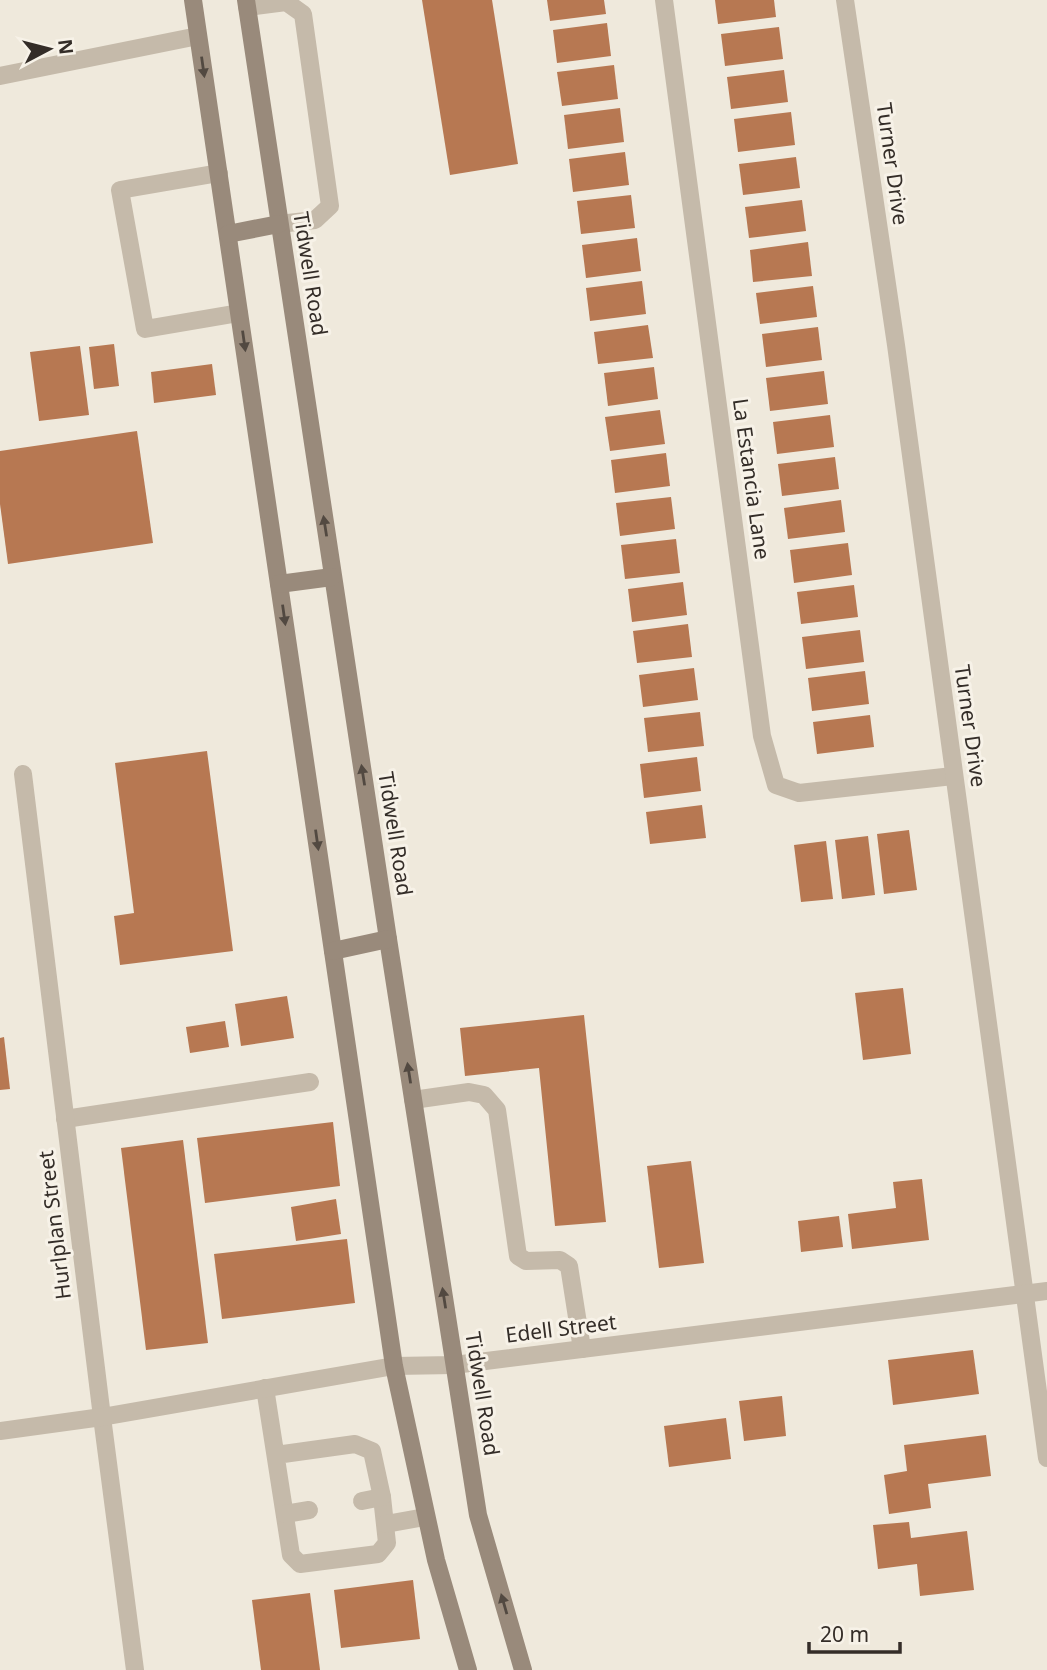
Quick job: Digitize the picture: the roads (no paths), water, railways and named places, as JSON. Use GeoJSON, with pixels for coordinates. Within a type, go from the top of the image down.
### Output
{"type":"FeatureCollection","features":[{"type":"Feature","properties":{"kind":"main road"},"geometry":{"type":"LineString","coordinates":[[193,0],[394,1366],[425,1517],[468,1670]]}},
{"type":"Feature","properties":{"kind":"main road","name":"Tidwell Road"},"geometry":{"type":"LineString","coordinates":[[246,3],[478,1515],[523,1670]]}},
{"type":"Feature","properties":{"kind":"main road"},"geometry":{"type":"LineString","coordinates":[[228,234],[279,224]]}},
{"type":"Feature","properties":{"kind":"main road"},"geometry":{"type":"LineString","coordinates":[[279,584],[332,577]]}},
{"type":"Feature","properties":{"kind":"main road"},"geometry":{"type":"LineString","coordinates":[[333,951],[388,939]]}},
{"type":"Feature","properties":{"kind":"street","name":"La Estancia Lane"},"geometry":{"type":"LineString","coordinates":[[664,0],[762,736],[776,785],[799,793],[953,776]]}},
{"type":"Feature","properties":{"kind":"street","name":"Turner Drive"},"geometry":{"type":"LineString","coordinates":[[845,0],[897,359],[1047,1458]]}},
{"type":"Feature","properties":{"kind":"street"},"geometry":{"type":"LineString","coordinates":[[246,3],[286,2],[303,14],[330,206],[315,219],[279,224]]}},
{"type":"Feature","properties":{"kind":"street"},"geometry":{"type":"LineString","coordinates":[[0,76],[198,36]]}},
{"type":"Feature","properties":{"kind":"street"},"geometry":{"type":"LineString","coordinates":[[219,173],[120,190],[145,329],[239,313]]}},
{"type":"Feature","properties":{"kind":"street","name":"Hurlplan Street"},"geometry":{"type":"LineString","coordinates":[[23,774],[135,1670]]}},
{"type":"Feature","properties":{"kind":"street"},"geometry":{"type":"LineString","coordinates":[[65,1119],[310,1082]]}},
{"type":"Feature","properties":{"kind":"street"},"geometry":{"type":"LineString","coordinates":[[413,1100],[469,1092],[484,1095],[497,1110],[518,1256],[526,1261],[559,1261],[569,1266],[582,1349]]}},
{"type":"Feature","properties":{"kind":"street","name":"Edell Street"},"geometry":{"type":"LineString","coordinates":[[0,1431],[102,1417],[394,1366],[454,1365],[1047,1291]]}},
{"type":"Feature","properties":{"kind":"street"},"geometry":{"type":"LineString","coordinates":[[265,1388],[291,1555],[300,1564],[378,1554],[387,1543],[386,1524],[372,1451],[355,1444],[276,1455]]}},
{"type":"Feature","properties":{"kind":"street"},"geometry":{"type":"LineString","coordinates":[[362,1501],[382,1497]]}},
{"type":"Feature","properties":{"kind":"street"},"geometry":{"type":"LineString","coordinates":[[285,1514],[309,1510]]}},
{"type":"Feature","properties":{"kind":"street"},"geometry":{"type":"LineString","coordinates":[[386,1524],[425,1517]]}}]}
